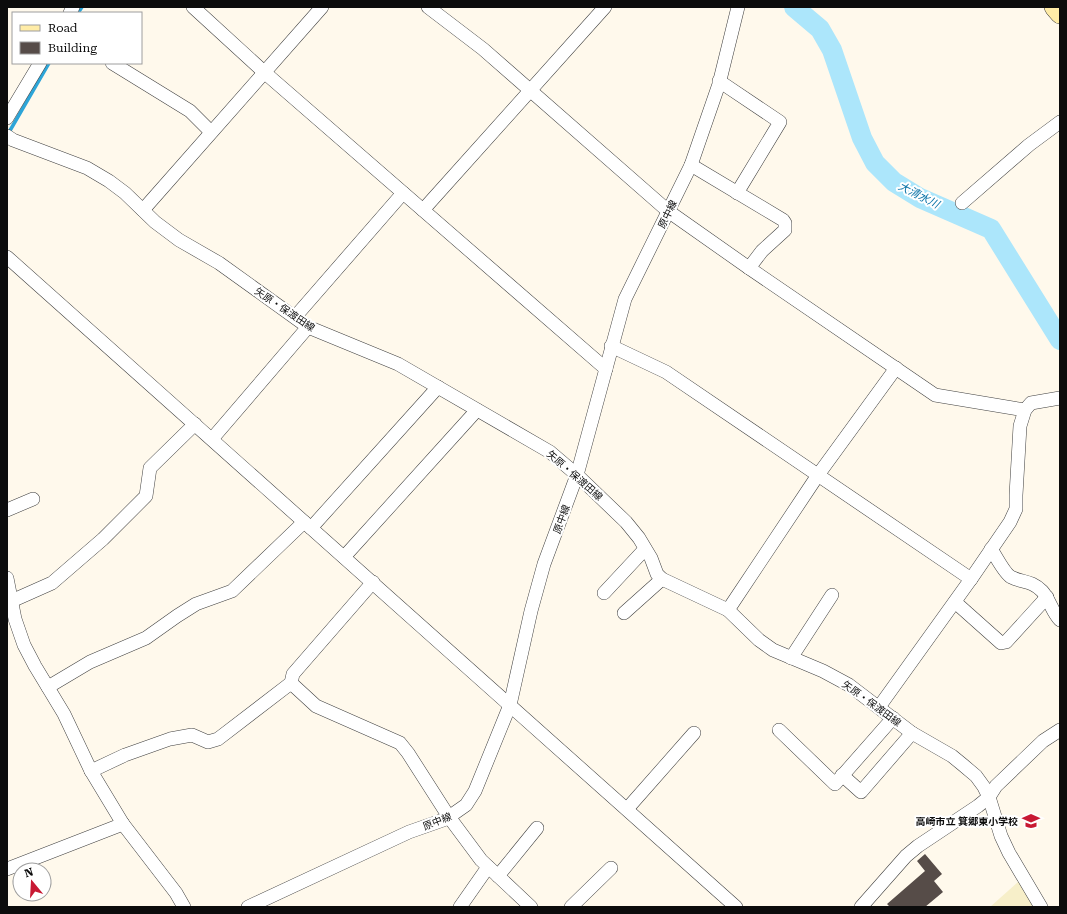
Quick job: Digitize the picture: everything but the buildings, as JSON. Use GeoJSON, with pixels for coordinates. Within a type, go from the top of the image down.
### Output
{"type":"FeatureCollection","features":[{"type":"Feature","properties":{"kind":"main road"},"geometry":{"type":"LineString","coordinates":[[1054,7],[1060,14]]}},
{"type":"Feature","properties":{"kind":"street"},"geometry":{"type":"LineString","coordinates":[[193,7],[264,72],[606,369]]}},
{"type":"Feature","properties":{"kind":"street"},"geometry":{"type":"LineString","coordinates":[[142,210],[322,7]]}},
{"type":"Feature","properties":{"kind":"street"},"geometry":{"type":"LineString","coordinates":[[428,7],[483,49],[668,211],[896,368],[935,394],[1025,410]]}},
{"type":"Feature","properties":{"kind":"street"},"geometry":{"type":"LineString","coordinates":[[423,210],[605,7]]}},
{"type":"Feature","properties":{"kind":"street","name":"原中線"},"geometry":{"type":"LineString","coordinates":[[248,907],[410,832],[449,817],[466,805],[475,791],[510,705],[531,611],[544,564],[577,474],[625,299],[691,165],[719,81],[738,7]]}},
{"type":"Feature","properties":{"kind":"street"},"geometry":{"type":"LineString","coordinates":[[7,118],[39,64]]}},
{"type":"Feature","properties":{"kind":"street"},"geometry":{"type":"LineString","coordinates":[[114,64],[190,111],[211,132]]}},
{"type":"Feature","properties":{"kind":"street"},"geometry":{"type":"LineString","coordinates":[[719,81],[780,122],[737,193]]}},
{"type":"Feature","properties":{"kind":"street"},"geometry":{"type":"LineString","coordinates":[[962,203],[1029,145],[1060,122]]}},
{"type":"Feature","properties":{"kind":"street","name":"矢原・保渡田線"},"geometry":{"type":"LineString","coordinates":[[10,138],[87,168],[109,181],[125,193],[155,222],[179,240],[219,263],[308,327],[398,364],[550,452],[577,474],[626,522],[639,538],[662,579],[668,583],[714,602],[728,610],[759,640],[774,650],[823,671],[849,685],[912,733],[952,756],[976,776],[989,797],[1001,836],[1009,853],[1041,907]]}},
{"type":"Feature","properties":{"kind":"street"},"geometry":{"type":"LineString","coordinates":[[691,165],[783,220],[785,223],[785,230],[762,251],[750,268]]}},
{"type":"Feature","properties":{"kind":"street"},"geometry":{"type":"LineString","coordinates":[[295,317],[403,193]]}},
{"type":"Feature","properties":{"kind":"street"},"geometry":{"type":"LineString","coordinates":[[7,257],[736,907]]}},
{"type":"Feature","properties":{"kind":"street"},"geometry":{"type":"LineString","coordinates":[[212,439],[308,327]]}},
{"type":"Feature","properties":{"kind":"street"},"geometry":{"type":"LineString","coordinates":[[611,346],[666,372],[971,579]]}},
{"type":"Feature","properties":{"kind":"street"},"geometry":{"type":"LineString","coordinates":[[728,610],[818,475],[896,368]]}},
{"type":"Feature","properties":{"kind":"street"},"geometry":{"type":"LineString","coordinates":[[48,687],[90,662],[146,638],[196,604],[232,591],[308,525],[438,387]]}},
{"type":"Feature","properties":{"kind":"street"},"geometry":{"type":"LineString","coordinates":[[879,707],[955,602],[1010,522],[1016,509],[1020,426],[1025,410],[1031,403],[1060,398]]}},
{"type":"Feature","properties":{"kind":"street"},"geometry":{"type":"LineString","coordinates":[[344,557],[477,410]]}},
{"type":"Feature","properties":{"kind":"street"},"geometry":{"type":"LineString","coordinates":[[9,602],[52,583],[103,540],[146,496],[150,468],[195,424]]}},
{"type":"Feature","properties":{"kind":"street"},"geometry":{"type":"LineString","coordinates":[[7,510],[33,499]]}},
{"type":"Feature","properties":{"kind":"street"},"geometry":{"type":"LineString","coordinates":[[604,593],[645,549]]}},
{"type":"Feature","properties":{"kind":"street"},"geometry":{"type":"LineString","coordinates":[[991,549],[1011,577],[1034,584],[1047,597],[1055,615],[1060,620]]}},
{"type":"Feature","properties":{"kind":"street"},"geometry":{"type":"LineString","coordinates":[[7,578],[9,602],[24,645],[64,714],[91,771],[123,824],[176,893],[184,907]]}},
{"type":"Feature","properties":{"kind":"street"},"geometry":{"type":"LineString","coordinates":[[624,613],[662,579]]}},
{"type":"Feature","properties":{"kind":"street"},"geometry":{"type":"LineString","coordinates":[[91,771],[125,755],[170,739],[192,735],[208,742],[218,739],[291,682],[294,674],[373,582]]}},
{"type":"Feature","properties":{"kind":"street"},"geometry":{"type":"LineString","coordinates":[[791,658],[832,595]]}},
{"type":"Feature","properties":{"kind":"street"},"geometry":{"type":"LineString","coordinates":[[955,602],[1001,643],[1006,642],[1047,597]]}},
{"type":"Feature","properties":{"kind":"street"},"geometry":{"type":"LineString","coordinates":[[291,682],[316,706],[400,743],[449,817],[481,860],[531,907]]}},
{"type":"Feature","properties":{"kind":"street"},"geometry":{"type":"LineString","coordinates":[[779,730],[835,784],[893,718]]}},
{"type":"Feature","properties":{"kind":"street"},"geometry":{"type":"LineString","coordinates":[[861,907],[891,872],[918,846],[978,806],[989,797],[996,786],[1044,741],[1060,730]]}},
{"type":"Feature","properties":{"kind":"street"},"geometry":{"type":"LineString","coordinates":[[627,809],[694,733]]}},
{"type":"Feature","properties":{"kind":"street"},"geometry":{"type":"LineString","coordinates":[[842,775],[861,792],[912,733]]}},
{"type":"Feature","properties":{"kind":"street"},"geometry":{"type":"LineString","coordinates":[[7,870],[123,824]]}},
{"type":"Feature","properties":{"kind":"street"},"geometry":{"type":"LineString","coordinates":[[498,876],[537,828]]}},
{"type":"Feature","properties":{"kind":"street"},"geometry":{"type":"LineString","coordinates":[[460,907],[488,867]]}},
{"type":"Feature","properties":{"kind":"street"},"geometry":{"type":"LineString","coordinates":[[571,907],[611,868]]}},
{"type":"Feature","properties":{"kind":"shaded area"},"geometry":{"type":"Polygon","coordinates":[[[1019,881],[1035,907],[990,907],[1019,881]]]}},
{"type":"Feature","properties":{"kind":"waterway"},"geometry":{"type":"LineString","coordinates":[[79,12],[82,7]]}},
{"type":"Feature","properties":{"kind":"waterway","name":"大清水川"},"geometry":{"type":"LineString","coordinates":[[794,7],[820,29],[832,50],[862,138],[875,163],[894,182],[920,198],[991,229],[1060,340]]}},
{"type":"Feature","properties":{"kind":"waterway"},"geometry":{"type":"LineString","coordinates":[[8,134],[48,64]]}},
{"type":"Feature","properties":{"kind":"place","name":"高崎市立 箕郷東小学校"},"geometry":{"type":"Point","coordinates":[1031,821]}}]}
